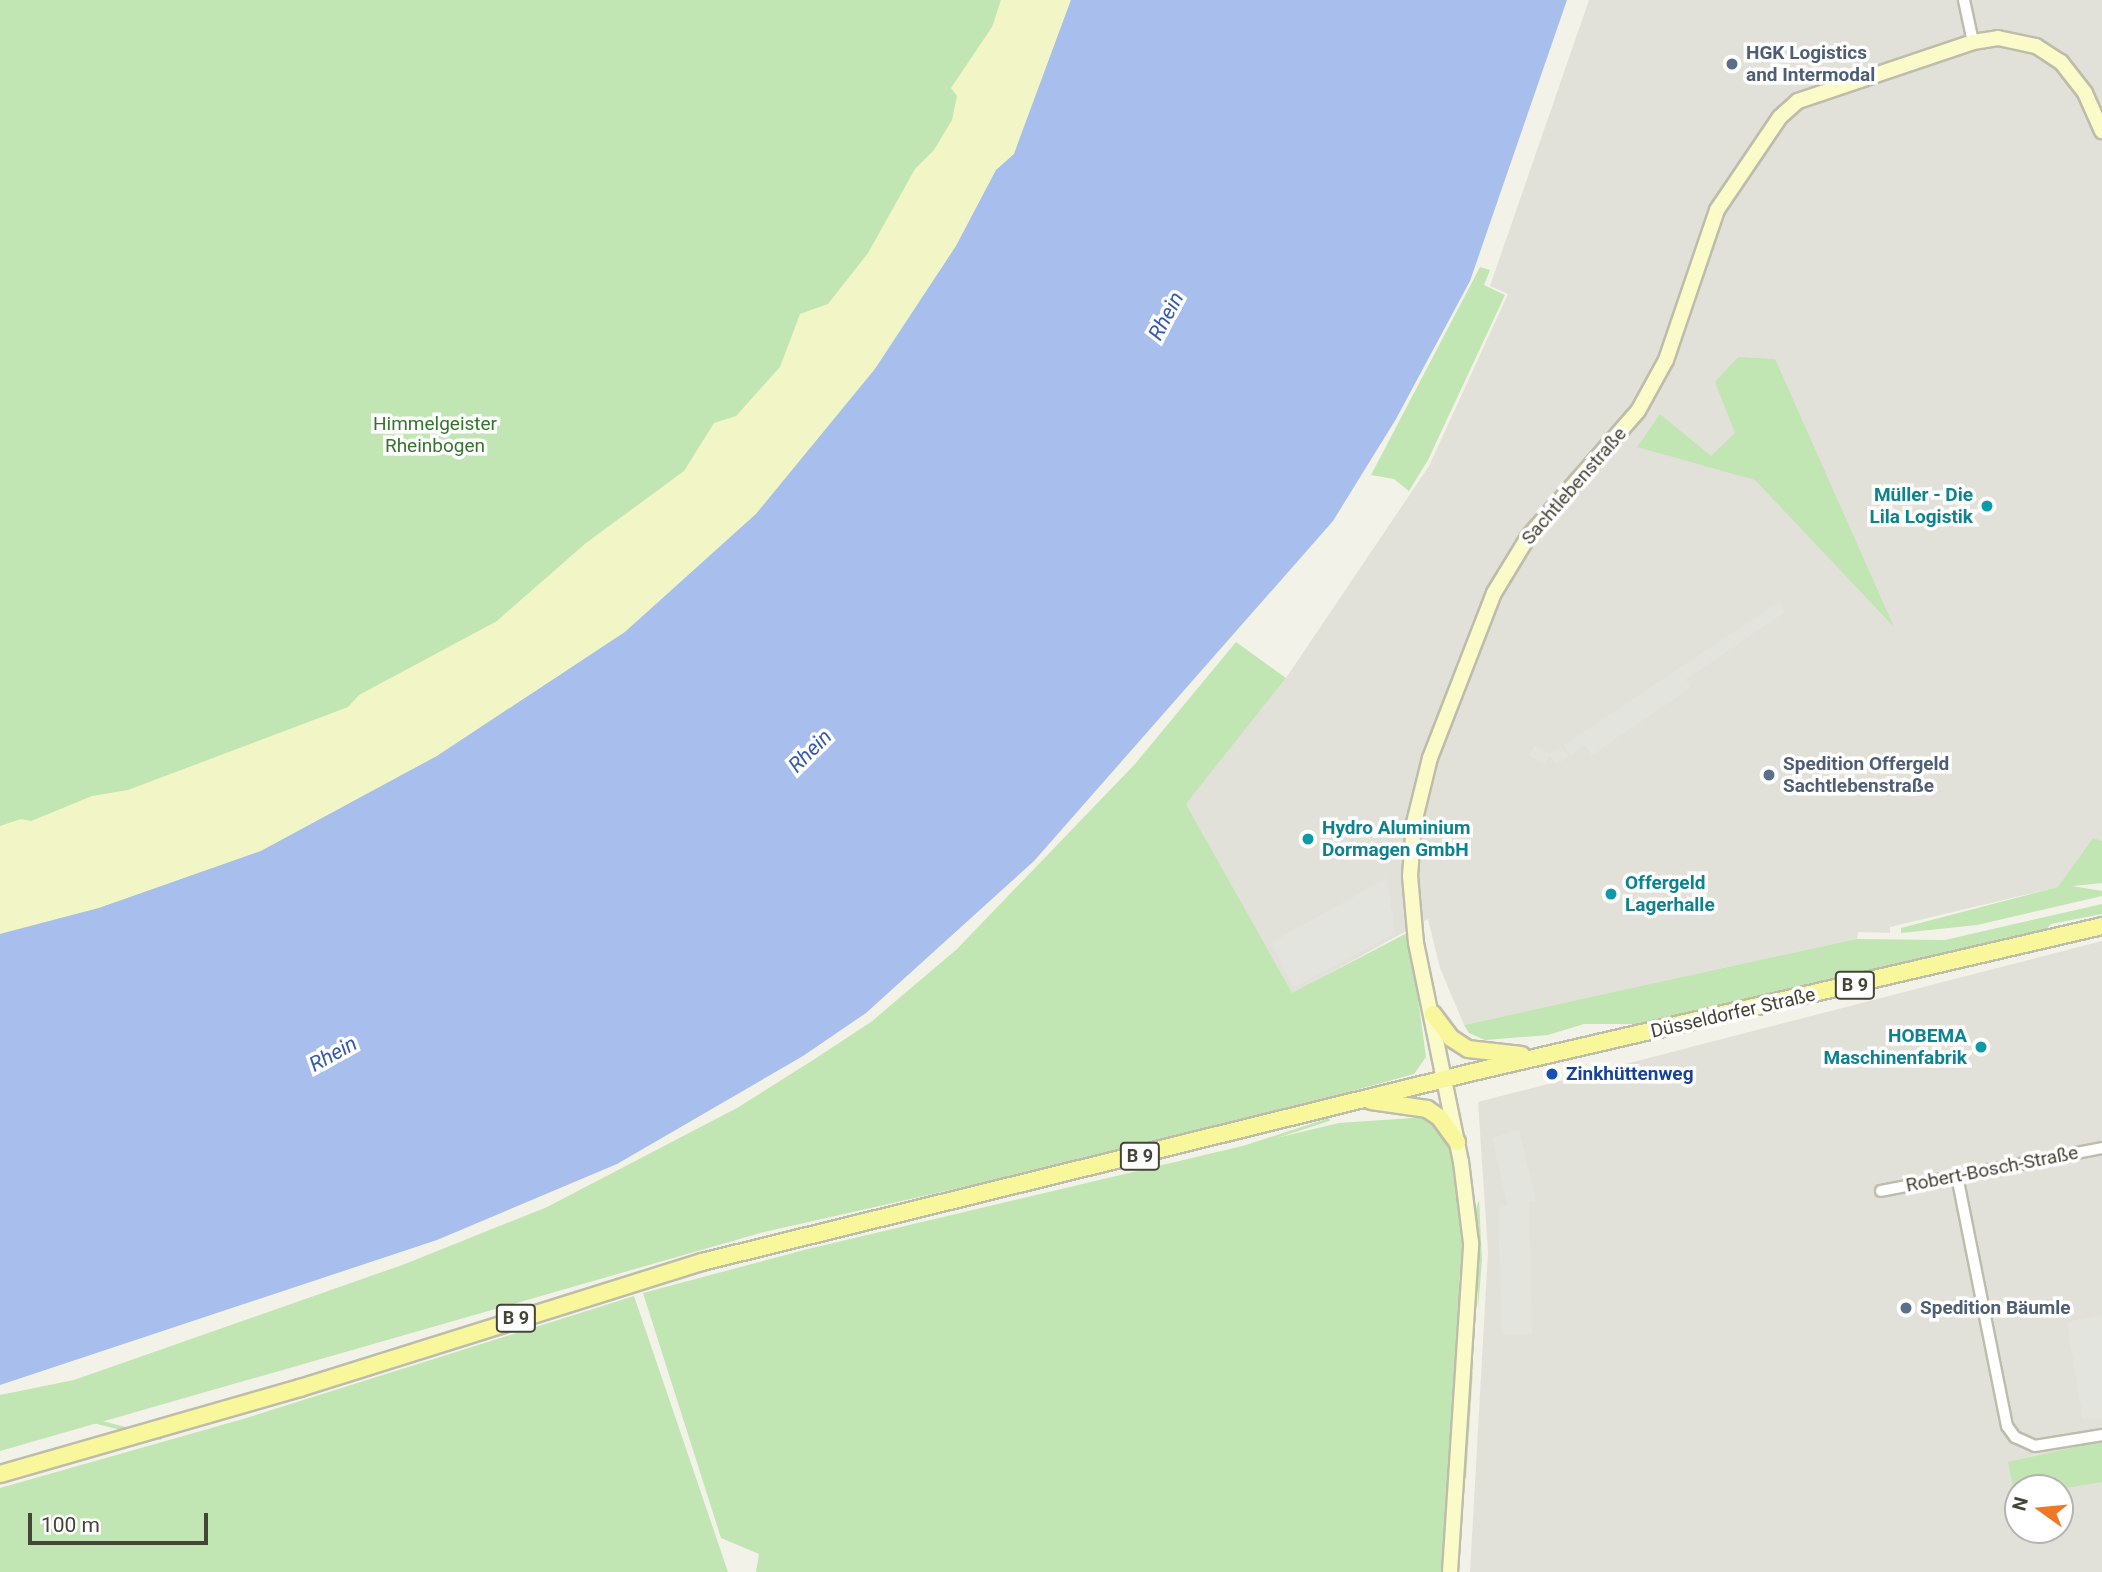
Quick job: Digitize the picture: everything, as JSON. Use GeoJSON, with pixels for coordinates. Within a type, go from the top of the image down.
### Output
{"type":"FeatureCollection","features":[{"type":"Feature","properties":{"kind":"main road","name":"Düsseldorfer Straße"},"geometry":{"type":"LineString","coordinates":[[1445,1079],[2102,926]]}},
{"type":"Feature","properties":{"kind":"main road"},"geometry":{"type":"LineString","coordinates":[[1433,1014],[1451,1038],[1468,1049],[1542,1056]]}},
{"type":"Feature","properties":{"kind":"main road","name":"B 9"},"geometry":{"type":"LineString","coordinates":[[0,1474],[300,1388],[668,1272],[1445,1079]]}},
{"type":"Feature","properties":{"kind":"main road"},"geometry":{"type":"LineString","coordinates":[[1359,1100],[1427,1109],[1439,1117],[1457,1142]]}},
{"type":"Feature","properties":{"kind":"street"},"geometry":{"type":"LineString","coordinates":[[1964,0],[1973,42]]}},
{"type":"Feature","properties":{"kind":"street","name":"Sachtlebenstraße"},"geometry":{"type":"LineString","coordinates":[[1445,1079],[1410,897],[1416,813],[1434,745],[1509,565],[1545,515],[1599,460],[1638,411],[1665,360],[1717,210],[1780,117],[1812,93],[1852,84],[1973,42],[2017,40],[2053,55],[2085,93],[2102,131]]}},
{"type":"Feature","properties":{"kind":"street"},"geometry":{"type":"LineString","coordinates":[[1445,1079],[1471,1243],[1450,1572]]}},
{"type":"Feature","properties":{"kind":"street","name":"Robert-Bosch-Straße"},"geometry":{"type":"LineString","coordinates":[[1881,1191],[2102,1147]]}},
{"type":"Feature","properties":{"kind":"street"},"geometry":{"type":"LineString","coordinates":[[1956,1176],[2007,1426],[2024,1443],[2049,1446],[2102,1436]]}},
{"type":"Feature","properties":{"kind":"shaded area"},"geometry":{"type":"Polygon","coordinates":[[[1589,0],[2102,0],[2102,883],[2058,887],[1890,927],[1890,933],[1858,932],[1857,939],[1835,945],[1464,1025],[1440,968],[1428,919],[1292,994],[1186,804],[1286,678],[1429,466],[1508,294],[1490,286],[1589,0]]]}},
{"type":"Feature","properties":{"kind":"shaded area"},"geometry":{"type":"Polygon","coordinates":[[[1779,602],[1785,612],[1686,679],[1690,688],[1592,755],[1585,745],[1570,755],[1564,745],[1779,602]]]}},
{"type":"Feature","properties":{"kind":"shaded area"},"geometry":{"type":"Polygon","coordinates":[[[1535,745],[1550,754],[1562,747],[1568,756],[1557,764],[1550,755],[1545,764],[1529,755],[1535,745]]]}},
{"type":"Feature","properties":{"kind":"shaded area"},"geometry":{"type":"Polygon","coordinates":[[[1387,878],[1395,933],[1294,987],[1271,943],[1387,878]]]}},
{"type":"Feature","properties":{"kind":"shaded area"},"geometry":{"type":"Polygon","coordinates":[[[2102,941],[2102,1572],[1470,1572],[1488,1252],[1478,1102],[2102,941]]]}},
{"type":"Feature","properties":{"kind":"shaded area"},"geometry":{"type":"Polygon","coordinates":[[[1519,1130],[1536,1201],[1529,1202],[1532,1334],[1502,1334],[1498,1208],[1508,1206],[1492,1138],[1519,1130]]]}},
{"type":"Feature","properties":{"kind":"shaded area"},"geometry":{"type":"Polygon","coordinates":[[[2102,1316],[2102,1418],[2083,1419],[2067,1322],[2102,1316]]]}},
{"type":"Feature","properties":{"kind":"green space","name":"Himmelgeister Rheinbogen"},"geometry":{"type":"Polygon","coordinates":[[[0,0],[1288,0],[1201,206],[0,1106],[0,0]]]}},
{"type":"Feature","properties":{"kind":"green space"},"geometry":{"type":"Polygon","coordinates":[[[1480,267],[1490,270],[1484,285],[1505,295],[1428,460],[1409,491],[1394,479],[1371,475],[1480,267]]]}},
{"type":"Feature","properties":{"kind":"green space"},"geometry":{"type":"Polygon","coordinates":[[[1738,357],[1775,359],[1894,627],[1755,480],[1637,447],[1660,414],[1711,456],[1735,433],[1715,382],[1738,357]]]}},
{"type":"Feature","properties":{"kind":"green space"},"geometry":{"type":"Polygon","coordinates":[[[1236,642],[1286,678],[1186,804],[1292,993],[1409,932],[1426,1057],[1414,1074],[1189,1136],[764,1232],[0,1451],[0,1395],[74,1380],[405,1264],[547,1207],[737,1108],[810,1062],[871,1022],[957,949],[1135,764],[1236,642]]]}},
{"type":"Feature","properties":{"kind":"green space"},"geometry":{"type":"Polygon","coordinates":[[[2093,838],[2102,841],[2102,883],[2072,886],[2102,891],[2102,896],[1977,925],[1901,933],[1901,928],[2058,887],[2093,838]]]}},
{"type":"Feature","properties":{"kind":"green space"},"geometry":{"type":"Polygon","coordinates":[[[2102,904],[2102,914],[2051,924],[2044,932],[1658,1024],[1584,1024],[1548,1035],[1485,1040],[1469,1033],[1464,1025],[1857,939],[1945,940],[2102,904]]]}},
{"type":"Feature","properties":{"kind":"green space"},"geometry":{"type":"Polygon","coordinates":[[[1427,1117],[1441,1130],[1451,1151],[1465,1239],[1459,1282],[1462,1315],[1444,1572],[756,1572],[759,1554],[721,1538],[643,1293],[808,1249],[1339,1123],[1427,1117]]]}},
{"type":"Feature","properties":{"kind":"green space"},"geometry":{"type":"Polygon","coordinates":[[[1329,1118],[1330,1121],[814,1288],[814,1285],[1329,1118]]]}},
{"type":"Feature","properties":{"kind":"green space"},"geometry":{"type":"Polygon","coordinates":[[[1479,1200],[1482,1260],[1478,1309],[1476,1209],[1479,1200]]]}},
{"type":"Feature","properties":{"kind":"green space"},"geometry":{"type":"Polygon","coordinates":[[[634,1296],[728,1572],[0,1572],[0,1488],[243,1419],[634,1296]]]}},
{"type":"Feature","properties":{"kind":"green space"},"geometry":{"type":"Polygon","coordinates":[[[501,1333],[363,1379],[166,1435],[271,1404],[501,1333]]]}},
{"type":"Feature","properties":{"kind":"green space"},"geometry":{"type":"Polygon","coordinates":[[[1475,1363],[1466,1480],[1463,1469],[1469,1382],[1475,1363]]]}},
{"type":"Feature","properties":{"kind":"green space"},"geometry":{"type":"Polygon","coordinates":[[[0,1396],[162,1436],[161,1440],[0,1400],[0,1396]]]}},
{"type":"Feature","properties":{"kind":"green space"},"geometry":{"type":"Polygon","coordinates":[[[2102,1441],[2102,1482],[2074,1487],[2074,1474],[2010,1474],[2008,1462],[2102,1441]]]}},
{"type":"Feature","properties":{"kind":"sand"},"geometry":{"type":"Polygon","coordinates":[[[1001,0],[1071,0],[1014,154],[996,171],[956,246],[875,369],[756,514],[625,632],[437,756],[261,851],[99,908],[0,934],[0,826],[21,819],[31,821],[92,796],[128,790],[348,707],[359,695],[497,621],[586,543],[684,471],[714,423],[736,416],[780,367],[800,314],[828,304],[868,253],[915,169],[934,150],[952,120],[957,96],[951,88],[992,27],[1001,0]]]}},
{"type":"Feature","properties":{"kind":"water","name":"Rhein"},"geometry":{"type":"Polygon","coordinates":[[[1071,0],[1567,0],[1470,281],[1396,419],[1333,521],[1034,861],[866,1013],[803,1056],[617,1164],[437,1240],[0,1385],[0,934],[99,908],[261,851],[437,756],[625,632],[756,514],[875,369],[956,246],[996,170],[1014,154],[1071,0]]]}},
{"type":"Feature","properties":{"kind":"place","name":"HGK Logistics and Intermodal"},"geometry":{"type":"Point","coordinates":[1732,64]}},
{"type":"Feature","properties":{"kind":"place","name":"Müller - Die Lila Logistik"},"geometry":{"type":"Point","coordinates":[1987,506]}},
{"type":"Feature","properties":{"kind":"place","name":"Spedition Offergeld Sachtlebenstraße"},"geometry":{"type":"Point","coordinates":[1769,775]}},
{"type":"Feature","properties":{"kind":"place","name":"Hydro Aluminium Dormagen GmbH"},"geometry":{"type":"Point","coordinates":[1308,839]}},
{"type":"Feature","properties":{"kind":"place","name":"Offergeld Lagerhalle"},"geometry":{"type":"Point","coordinates":[1611,894]}},
{"type":"Feature","properties":{"kind":"place","name":"HOBEMA Maschinenfabrik"},"geometry":{"type":"Point","coordinates":[1981,1047]}},
{"type":"Feature","properties":{"kind":"place","name":"Zinkhüttenweg"},"geometry":{"type":"Point","coordinates":[1552,1074]}},
{"type":"Feature","properties":{"kind":"place","name":"Spedition Bäumle"},"geometry":{"type":"Point","coordinates":[1906,1308]}}]}
